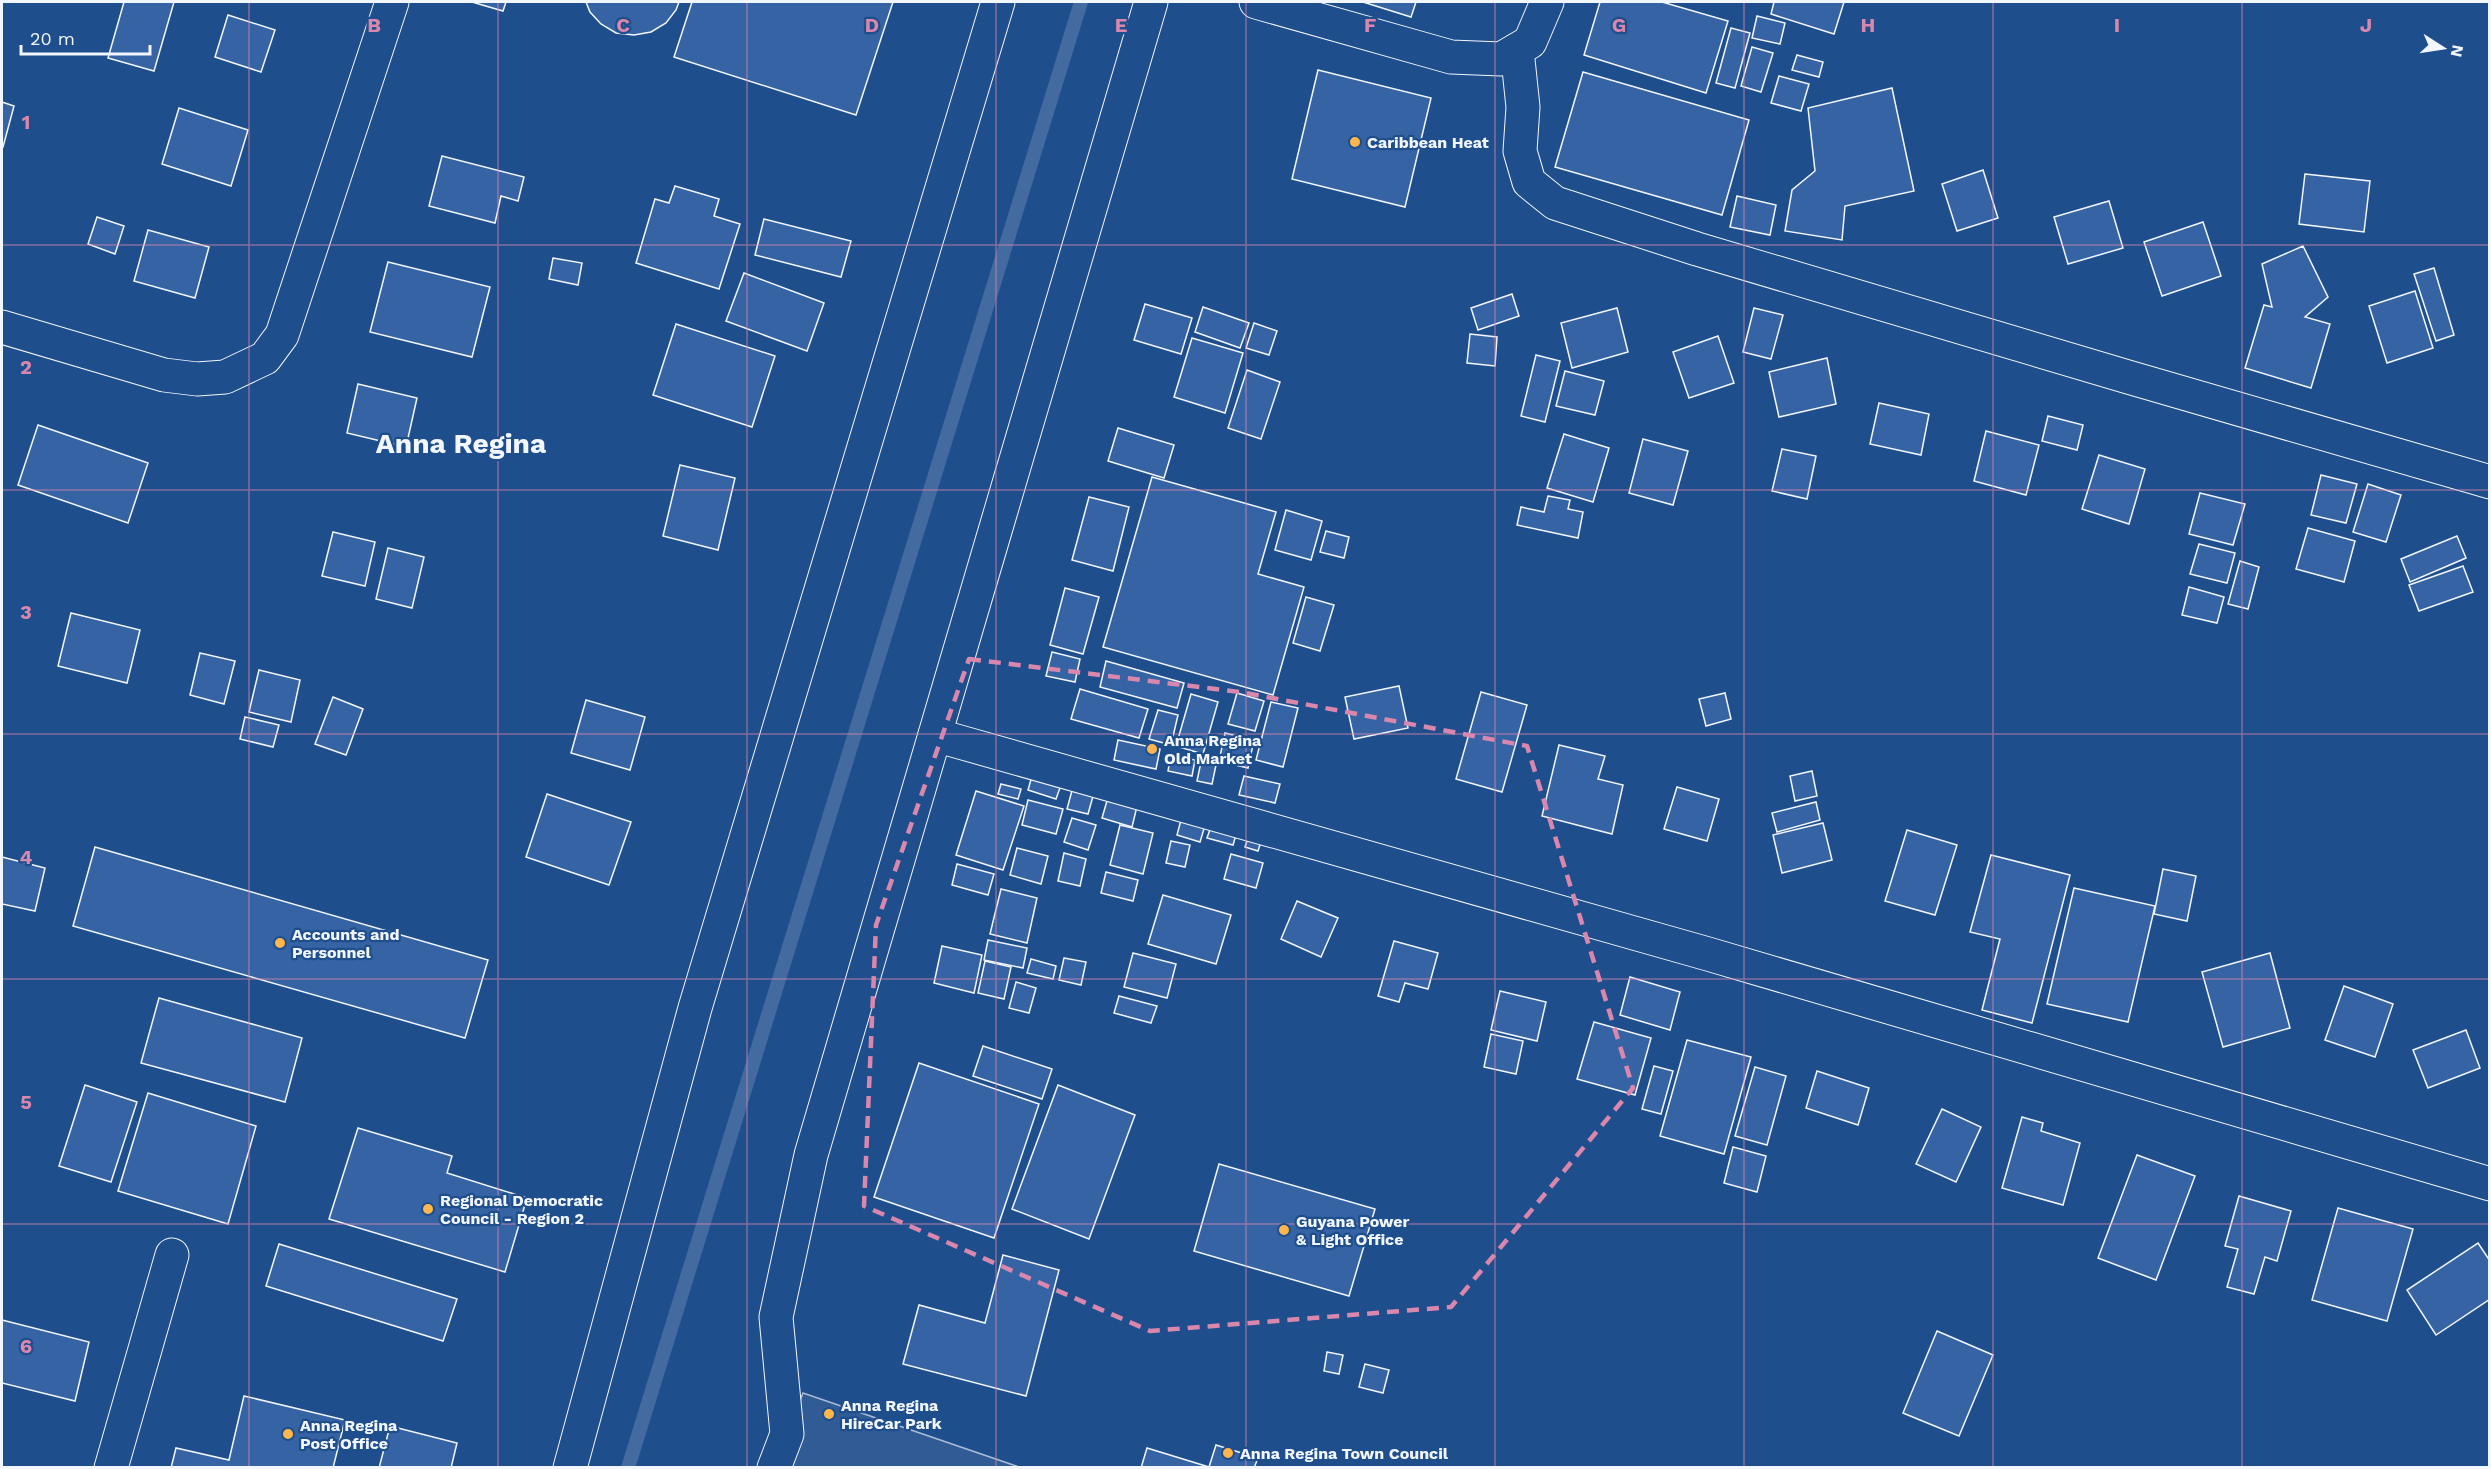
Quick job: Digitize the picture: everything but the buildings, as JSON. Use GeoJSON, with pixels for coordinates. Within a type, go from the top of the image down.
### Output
{"type":"FeatureCollection","features":[{"type":"Feature","properties":{"kind":"street"},"geometry":{"type":"LineString","coordinates":[[2,327],[164,375],[197,380],[225,377],[265,358],[282,335],[392,2]]}},
{"type":"Feature","properties":{"kind":"street"},"geometry":{"type":"LineString","coordinates":[[570,1467],[695,1008],[999,2]]}},
{"type":"Feature","properties":{"kind":"street"},"geometry":{"type":"LineString","coordinates":[[774,1467],[787,1434],[776,1317],[811,1155],[1151,2]]}},
{"type":"Feature","properties":{"kind":"street"},"geometry":{"type":"LineString","coordinates":[[1256,2],[1451,57],[1501,59],[1530,42],[1547,2]]}},
{"type":"Feature","properties":{"kind":"street"},"geometry":{"type":"LineString","coordinates":[[1517,50],[1523,107],[1520,151],[1529,182],[1555,203],[1697,249],[2490,482]]}},
{"type":"Feature","properties":{"kind":"street"},"geometry":{"type":"LineString","coordinates":[[935,735],[1708,954],[2490,1184]]}},
{"type":"Feature","properties":{"kind":"street"},"geometry":{"type":"LineString","coordinates":[[111,1467],[172,1255]]}},
{"type":"Feature","properties":{"kind":"highlighted area"},"geometry":{"type":"Polygon","coordinates":[[[969,659],[1240,692],[1527,746],[1633,1088],[1451,1307],[1150,1331],[864,1206],[876,925],[969,659]]]}},
{"type":"Feature","properties":{"kind":"shaded area","name":"Anna Regina HireCar Park"},"geometry":{"type":"Polygon","coordinates":[[[803,1393],[1019,1467],[774,1468],[803,1393]]]}},
{"type":"Feature","properties":{"kind":"waterway"},"geometry":{"type":"LineString","coordinates":[[628,1468],[1081,2]]}},
{"type":"Feature","properties":{"kind":"place","name":"Caribbean Heat"},"geometry":{"type":"Point","coordinates":[1355,142]}},
{"type":"Feature","properties":{"kind":"place","name":"Anna Regina Old Market"},"geometry":{"type":"Point","coordinates":[1152,749]}},
{"type":"Feature","properties":{"kind":"place","name":"Accounts and Personnel"},"geometry":{"type":"Point","coordinates":[280,943]}},
{"type":"Feature","properties":{"kind":"place","name":"Regional Democratic Council - Region 2"},"geometry":{"type":"Point","coordinates":[428,1209]}},
{"type":"Feature","properties":{"kind":"place","name":"Guyana Power & Light Office"},"geometry":{"type":"Point","coordinates":[1284,1230]}},
{"type":"Feature","properties":{"kind":"place","name":"Anna Regina HireCar Park"},"geometry":{"type":"Point","coordinates":[829,1414]}},
{"type":"Feature","properties":{"kind":"place","name":"Anna Regina Post Office"},"geometry":{"type":"Point","coordinates":[288,1434]}},
{"type":"Feature","properties":{"kind":"place","name":"Anna Regina Town Council"},"geometry":{"type":"Point","coordinates":[1228,1453]}},
{"type":"Feature","properties":{"kind":"district","name":"Anna Regina"},"geometry":{"type":"Point","coordinates":[461,443]}}]}
